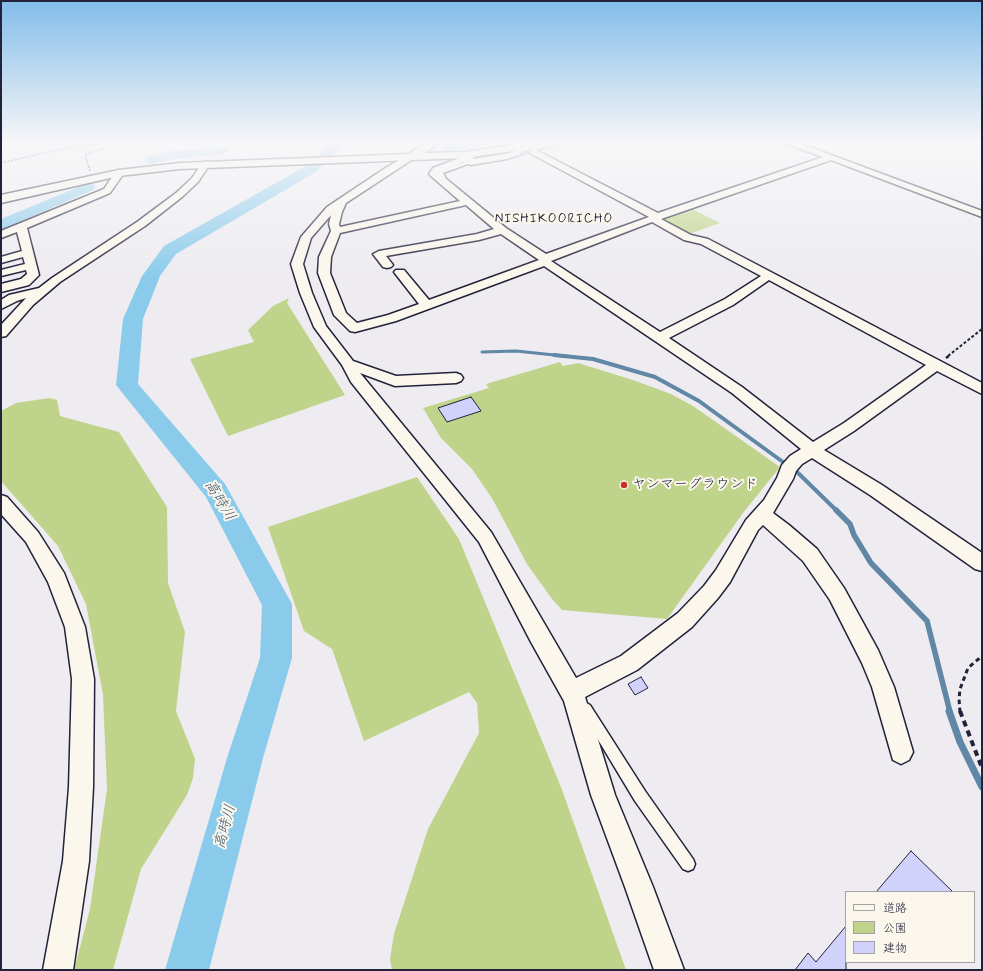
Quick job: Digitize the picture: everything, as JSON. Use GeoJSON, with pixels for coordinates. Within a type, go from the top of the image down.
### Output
{"type":"FeatureCollection","features":[{"type":"Feature","properties":{"kind":"main road"},"geometry":{"type":"LineString","coordinates":[[1,199],[54,187]]}},
{"type":"Feature","properties":{"kind":"street"},"geometry":{"type":"LineString","coordinates":[[1,235],[107,192],[110,187]]}},
{"type":"Feature","properties":{"kind":"street"},"geometry":{"type":"LineString","coordinates":[[1,333],[42,290],[141,224],[179,196],[188,187]]}},
{"type":"Feature","properties":{"kind":"street"},"geometry":{"type":"LineString","coordinates":[[363,187],[342,201],[324,216],[306,236],[298,264],[306,293],[320,327],[348,364],[356,379],[485,537],[573,694],[603,795],[637,880],[670,970]]}},
{"type":"Feature","properties":{"kind":"street"},"geometry":{"type":"LineString","coordinates":[[450,187],[502,230],[737,390],[812,450],[876,490],[982,563]]}},
{"type":"Feature","properties":{"kind":"street"},"geometry":{"type":"LineString","coordinates":[[603,187],[688,238],[704,241],[936,366],[982,389]]}},
{"type":"Feature","properties":{"kind":"street"},"geometry":{"type":"LineString","coordinates":[[342,201],[334,224],[336,232],[325,257],[324,273],[340,316],[355,328],[392,318],[655,218],[743,187]]}},
{"type":"Feature","properties":{"kind":"street"},"geometry":{"type":"LineString","coordinates":[[911,187],[982,214]]}},
{"type":"Feature","properties":{"kind":"street"},"geometry":{"type":"LineString","coordinates":[[336,232],[467,202]]}},
{"type":"Feature","properties":{"kind":"street"},"geometry":{"type":"LineString","coordinates":[[1,288],[25,282],[33,275],[21,226]]}},
{"type":"Feature","properties":{"kind":"street"},"geometry":{"type":"LineString","coordinates":[[387,264],[379,254],[479,237],[502,230]]}},
{"type":"Feature","properties":{"kind":"street"},"geometry":{"type":"LineString","coordinates":[[1,260],[27,253]]}},
{"type":"Feature","properties":{"kind":"street"},"geometry":{"type":"LineString","coordinates":[[1,273],[30,266]]}},
{"type":"Feature","properties":{"kind":"street"},"geometry":{"type":"LineString","coordinates":[[400,272],[426,305]]}},
{"type":"Feature","properties":{"kind":"street"},"geometry":{"type":"LineString","coordinates":[[659,338],[729,302],[768,276]]}},
{"type":"Feature","properties":{"kind":"street"},"geometry":{"type":"LineString","coordinates":[[1,306],[13,298],[42,290]]}},
{"type":"Feature","properties":{"kind":"street"},"geometry":{"type":"LineString","coordinates":[[348,364],[395,381],[456,378]]}},
{"type":"Feature","properties":{"kind":"street"},"geometry":{"type":"LineString","coordinates":[[573,694],[608,676],[629,663],[685,620],[719,581],[746,539],[752,525],[770,505],[780,489],[788,469],[796,460],[849,427],[936,366]]}},
{"type":"Feature","properties":{"kind":"street"},"geometry":{"type":"LineString","coordinates":[[1,502],[32,537],[57,579],[75,627],[83,679],[81,787],[76,861],[58,970]]}},
{"type":"Feature","properties":{"kind":"street"},"geometry":{"type":"LineString","coordinates":[[762,514],[783,530],[810,555],[837,594],[870,657],[883,687],[901,752]]}},
{"type":"Feature","properties":{"kind":"lane"},"geometry":{"type":"LineString","coordinates":[[573,694],[582,703],[640,796],[688,864]]}},
{"type":"Feature","properties":{"kind":"path"},"geometry":{"type":"LineString","coordinates":[[936,366],[982,329]]}},
{"type":"Feature","properties":{"kind":"path"},"geometry":{"type":"LineString","coordinates":[[982,656],[968,668],[960,689],[960,711],[982,768]]}},
{"type":"Feature","properties":{"kind":"green space"},"geometry":{"type":"Polygon","coordinates":[[[690,208],[720,223],[689,234],[658,219],[690,208]]]}},
{"type":"Feature","properties":{"kind":"green space"},"geometry":{"type":"Polygon","coordinates":[[[289,298],[287,303],[345,395],[228,436],[190,359],[254,342],[248,330],[273,306],[289,298]]]}},
{"type":"Feature","properties":{"kind":"green space","name":"ヤンマーグラウンド"},"geometry":{"type":"Polygon","coordinates":[[[560,362],[563,366],[578,363],[633,380],[671,394],[693,406],[780,467],[743,513],[667,619],[562,610],[552,599],[527,564],[493,500],[472,469],[441,438],[423,408],[489,388],[486,384],[560,362]]]}},
{"type":"Feature","properties":{"kind":"green space"},"geometry":{"type":"Polygon","coordinates":[[[49,398],[57,400],[60,416],[119,432],[167,507],[168,583],[185,632],[176,711],[195,759],[193,778],[187,795],[141,869],[113,970],[74,970],[90,909],[107,789],[103,695],[86,604],[58,546],[1,481],[1,411],[16,403],[49,398]]]}},
{"type":"Feature","properties":{"kind":"green space"},"geometry":{"type":"Polygon","coordinates":[[[417,477],[459,539],[561,787],[626,970],[392,970],[390,959],[394,934],[428,829],[479,733],[477,703],[469,692],[364,741],[332,649],[304,631],[268,527],[417,477]]]}},
{"type":"Feature","properties":{"kind":"building"},"geometry":{"type":"Polygon","coordinates":[[[471,397],[481,411],[447,422],[438,408],[471,397]]]}},
{"type":"Feature","properties":{"kind":"building"},"geometry":{"type":"Polygon","coordinates":[[[641,677],[648,688],[635,695],[628,684],[641,677]]]}},
{"type":"Feature","properties":{"kind":"building"},"geometry":{"type":"Polygon","coordinates":[[[911,851],[952,891],[877,891],[911,851]]]}},
{"type":"Feature","properties":{"kind":"building"},"geometry":{"type":"Polygon","coordinates":[[[845,927],[846,970],[795,970],[808,953],[816,962],[845,927]]]}},
{"type":"Feature","properties":{"kind":"waterway"},"geometry":{"type":"LineString","coordinates":[[1,225],[87,187]]}},
{"type":"Feature","properties":{"kind":"waterway","name":"高時川"},"geometry":{"type":"LineString","coordinates":[[187,970],[245,758],[276,658],[277,604],[216,491],[127,385],[133,319],[151,276],[170,250],[279,187]]}},
{"type":"Feature","properties":{"kind":"waterway"},"geometry":{"type":"LineString","coordinates":[[482,352],[516,351],[564,356]]}},
{"type":"Feature","properties":{"kind":"waterway"},"geometry":{"type":"LineString","coordinates":[[554,355],[593,359],[655,377],[699,401],[783,462]]}},
{"type":"Feature","properties":{"kind":"waterway"},"geometry":{"type":"LineString","coordinates":[[794,469],[837,511]]}},
{"type":"Feature","properties":{"kind":"waterway"},"geometry":{"type":"LineString","coordinates":[[837,511],[850,524],[854,535],[871,563],[927,621],[950,712]]}},
{"type":"Feature","properties":{"kind":"waterway"},"geometry":{"type":"LineString","coordinates":[[949,711],[960,742],[982,787]]}},
{"type":"Feature","properties":{"kind":"place","name":"ヤンマーグラウンド"},"geometry":{"type":"Point","coordinates":[624,485]}},
{"type":"Feature","properties":{"kind":"district","name":"NISHIKOORICHO"},"geometry":{"type":"Point","coordinates":[554,219]}}]}
